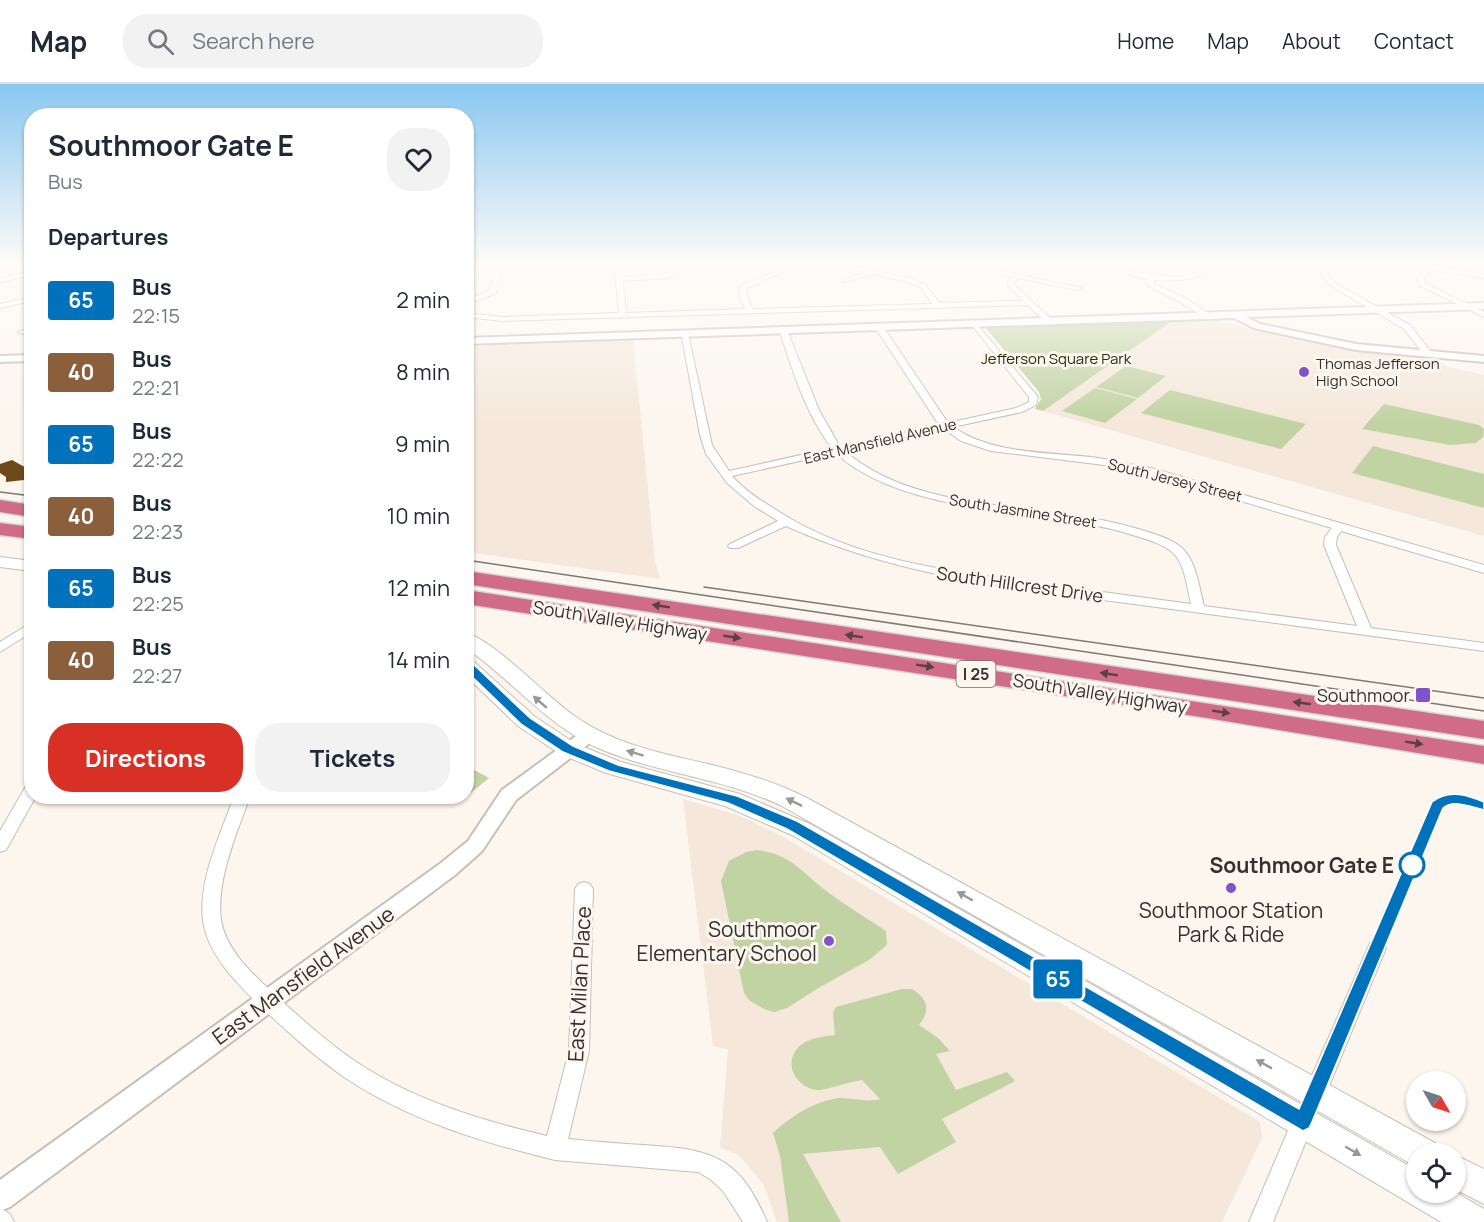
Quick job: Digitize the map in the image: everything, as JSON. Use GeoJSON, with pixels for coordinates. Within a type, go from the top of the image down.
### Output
{"type":"FeatureCollection","features":[{"type":"Feature","properties":{"kind":"highway"},"geometry":{"type":"LineString","coordinates":[[0,506],[24,510]]}},
{"type":"Feature","properties":{"kind":"highway"},"geometry":{"type":"LineString","coordinates":[[0,529],[24,532]]}},
{"type":"Feature","properties":{"kind":"highway","name":"South Valley Highway"},"geometry":{"type":"LineString","coordinates":[[474,578],[1484,730]]}},
{"type":"Feature","properties":{"kind":"highway","name":"South Valley Highway"},"geometry":{"type":"LineString","coordinates":[[474,598],[1190,707],[1484,755]]}},
{"type":"Feature","properties":{"kind":"main road"},"geometry":{"type":"LineString","coordinates":[[0,549],[24,552]]}},
{"type":"Feature","properties":{"kind":"main road"},"geometry":{"type":"LineString","coordinates":[[0,561],[24,565]]}},
{"type":"Feature","properties":{"kind":"main road"},"geometry":{"type":"LineString","coordinates":[[474,645],[549,710],[578,742],[614,768],[726,797],[792,825],[1406,1182]]}},
{"type":"Feature","properties":{"kind":"main road"},"geometry":{"type":"LineString","coordinates":[[474,672],[526,721],[578,742],[637,753],[744,781],[793,801],[1406,1144]]}},
{"type":"Feature","properties":{"kind":"main road"},"geometry":{"type":"LineString","coordinates":[[1466,1177],[1484,1187]]}},
{"type":"Feature","properties":{"kind":"main road"},"geometry":{"type":"LineString","coordinates":[[1441,1203],[1473,1222]]}},
{"type":"Feature","properties":{"kind":"street"},"geometry":{"type":"LineString","coordinates":[[476,316],[502,319],[590,316]]}},
{"type":"Feature","properties":{"kind":"street"},"geometry":{"type":"LineString","coordinates":[[1043,316],[1048,321]]}},
{"type":"Feature","properties":{"kind":"street"},"geometry":{"type":"LineString","coordinates":[[474,341],[1204,316]]}},
{"type":"Feature","properties":{"kind":"street"},"geometry":{"type":"LineString","coordinates":[[1238,316],[1257,326],[1346,345],[1484,359]]}},
{"type":"Feature","properties":{"kind":"street"},"geometry":{"type":"LineString","coordinates":[[1388,316],[1410,330],[1428,354]]}},
{"type":"Feature","properties":{"kind":"street","name":"East Mansfield Avenue"},"geometry":{"type":"LineString","coordinates":[[725,475],[1018,410],[1033,403],[1034,397],[975,324]]}},
{"type":"Feature","properties":{"kind":"street","name":"South Jersey Street"},"geometry":{"type":"LineString","coordinates":[[879,327],[945,426],[964,439],[994,449],[1104,462],[1155,472],[1484,569]]}},
{"type":"Feature","properties":{"kind":"street","name":"South Jasmine Street"},"geometry":{"type":"LineString","coordinates":[[783,330],[827,435],[838,450],[874,475],[926,495],[963,504],[1097,522],[1131,530],[1166,544],[1179,552],[1185,561],[1198,608]]}},
{"type":"Feature","properties":{"kind":"street","name":"South Hillcrest Drive"},"geometry":{"type":"LineString","coordinates":[[684,334],[707,442],[713,458],[725,475],[764,508],[816,535],[863,553],[938,572],[1008,584],[1484,647]]}},
{"type":"Feature","properties":{"kind":"street"},"geometry":{"type":"LineString","coordinates":[[0,357],[24,356]]}},
{"type":"Feature","properties":{"kind":"street"},"geometry":{"type":"LineString","coordinates":[[734,546],[788,521]]}},
{"type":"Feature","properties":{"kind":"street"},"geometry":{"type":"LineString","coordinates":[[1339,526],[1331,537],[1330,545],[1366,632]]}},
{"type":"Feature","properties":{"kind":"street"},"geometry":{"type":"LineString","coordinates":[[0,648],[24,632]]}},
{"type":"Feature","properties":{"kind":"street","name":"East Mansfield Avenue"},"geometry":{"type":"LineString","coordinates":[[0,1197],[457,862],[483,835],[509,795],[578,742]]}},
{"type":"Feature","properties":{"kind":"street"},"geometry":{"type":"LineString","coordinates":[[0,846],[24,804]]}},
{"type":"Feature","properties":{"kind":"street"},"geometry":{"type":"LineString","coordinates":[[239,804],[213,885],[211,922],[214,934],[224,954],[268,1001],[341,1063],[399,1097],[481,1129],[555,1149],[687,1159],[710,1166],[727,1179],[745,1200],[755,1222]]}},
{"type":"Feature","properties":{"kind":"street","name":"East Milan Place"},"geometry":{"type":"LineString","coordinates":[[555,1149],[579,1051],[584,890]]}},
{"type":"Feature","properties":{"kind":"street"},"geometry":{"type":"LineString","coordinates":[[1261,1222],[1377,948]]}},
{"type":"Feature","properties":{"kind":"shaded area"},"geometry":{"type":"Polygon","coordinates":[[[1175,319],[1208,319],[1351,349],[1438,358],[1445,366],[1484,375],[1484,536],[1043,411],[1175,319]]]}},
{"type":"Feature","properties":{"kind":"shaded area"},"geometry":{"type":"Polygon","coordinates":[[[633,340],[655,561],[660,579],[474,553],[474,346],[633,340]]]}},
{"type":"Feature","properties":{"kind":"shaded area","name":"Southmoor Elementary School"},"geometry":{"type":"Polygon","coordinates":[[[683,799],[741,816],[782,836],[1260,1122],[1262,1138],[1222,1222],[777,1222],[763,1184],[739,1155],[720,1148],[728,1049],[713,1046],[683,799]]]}},
{"type":"Feature","properties":{"kind":"green space","name":"Jefferson Square Park"},"geometry":{"type":"Polygon","coordinates":[[[1175,319],[1043,411],[1035,409],[1041,399],[1039,392],[984,326],[1175,319]]]}},
{"type":"Feature","properties":{"kind":"green space"},"geometry":{"type":"Polygon","coordinates":[[[1126,366],[1166,376],[1138,398],[1096,387],[1126,366]]]}},
{"type":"Feature","properties":{"kind":"green space"},"geometry":{"type":"Polygon","coordinates":[[[1095,388],[1137,399],[1105,423],[1062,411],[1095,388]]]}},
{"type":"Feature","properties":{"kind":"green space"},"geometry":{"type":"Polygon","coordinates":[[[1170,390],[1306,424],[1281,449],[1141,413],[1170,390]]]}},
{"type":"Feature","properties":{"kind":"green space"},"geometry":{"type":"Polygon","coordinates":[[[1384,404],[1479,425],[1484,429],[1483,437],[1476,443],[1450,445],[1362,429],[1384,404]]]}},
{"type":"Feature","properties":{"kind":"green space"},"geometry":{"type":"Polygon","coordinates":[[[1373,446],[1484,474],[1484,508],[1352,473],[1373,446]]]}},
{"type":"Feature","properties":{"kind":"green space"},"geometry":{"type":"Polygon","coordinates":[[[474,770],[489,778],[474,790],[474,770]]]}},
{"type":"Feature","properties":{"kind":"green space"},"geometry":{"type":"Polygon","coordinates":[[[757,850],[776,854],[792,862],[828,892],[886,931],[887,945],[869,960],[787,1008],[774,1012],[750,1001],[744,993],[721,881],[729,861],[746,852],[757,850]]]}},
{"type":"Feature","properties":{"kind":"green space"},"geometry":{"type":"Polygon","coordinates":[[[902,989],[912,989],[922,997],[926,1010],[919,1025],[938,1038],[950,1051],[936,1054],[956,1090],[1007,1072],[1015,1081],[942,1119],[956,1142],[898,1174],[880,1147],[803,1154],[841,1222],[789,1222],[780,1156],[773,1133],[787,1121],[821,1102],[839,1098],[880,1099],[862,1080],[820,1090],[806,1087],[796,1077],[791,1064],[792,1057],[804,1043],[835,1035],[833,1013],[836,1007],[902,989]]]}},
{"type":"Feature","properties":{"kind":"building"},"geometry":{"type":"Polygon","coordinates":[[[12,460],[24,467],[24,480],[6,482],[6,477],[0,473],[0,464],[12,460]]]}},
{"type":"Feature","properties":{"kind":"tram line"},"geometry":{"type":"LineString","coordinates":[[0,492],[24,495]]}},
{"type":"Feature","properties":{"kind":"tram line"},"geometry":{"type":"LineString","coordinates":[[474,561],[1484,711]]}},
{"type":"Feature","properties":{"kind":"tram line"},"geometry":{"type":"LineString","coordinates":[[704,587],[1484,698]]}},
{"type":"Feature","properties":{"kind":"bus line","name":"65"},"geometry":{"type":"LineString","coordinates":[[474,673],[526,721],[568,749],[614,768],[699,789],[732,800],[792,825],[1303,1122],[1437,805],[1450,798],[1470,800],[1484,805]]}},
{"type":"Feature","properties":{"kind":"place","name":"Thomas Jefferson High School"},"geometry":{"type":"Point","coordinates":[1304,372]}},
{"type":"Feature","properties":{"kind":"place","name":"Southmoor"},"geometry":{"type":"Point","coordinates":[1423,695]}},
{"type":"Feature","properties":{"kind":"place","name":"Southmoor Gate E"},"geometry":{"type":"Point","coordinates":[1412,865]}},
{"type":"Feature","properties":{"kind":"place","name":"Southmoor Station Park & Ride"},"geometry":{"type":"Point","coordinates":[1231,888]}},
{"type":"Feature","properties":{"kind":"place","name":"Southmoor Elementary School"},"geometry":{"type":"Point","coordinates":[829,941]}}]}
